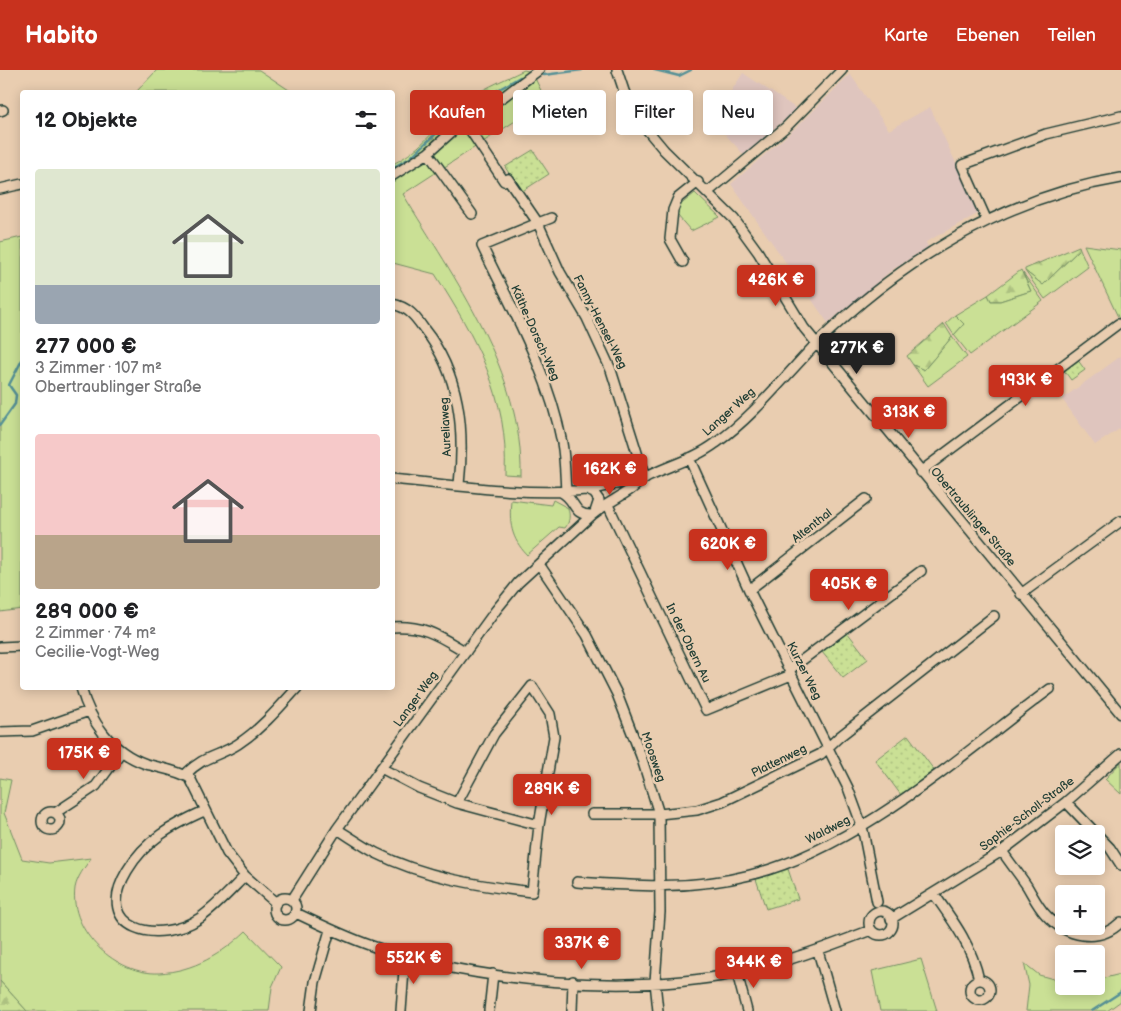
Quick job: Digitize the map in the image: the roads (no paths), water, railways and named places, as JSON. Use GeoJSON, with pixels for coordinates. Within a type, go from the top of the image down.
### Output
{"type":"FeatureCollection","features":[{"type":"Feature","properties":{"kind":"street"},"geometry":{"type":"LineString","coordinates":[[503,97],[539,70]]}},
{"type":"Feature","properties":{"kind":"street","name":"Obertraublinger Straße"},"geometry":{"type":"LineString","coordinates":[[617,70],[624,91],[639,120],[664,150],[734,219],[762,259],[794,314],[817,344],[920,472],[1121,714]]}},
{"type":"Feature","properties":{"kind":"street"},"geometry":{"type":"LineString","coordinates":[[708,192],[787,126],[842,70]]}},
{"type":"Feature","properties":{"kind":"street"},"geometry":{"type":"LineString","coordinates":[[987,221],[962,165],[1046,134],[1121,116]]}},
{"type":"Feature","properties":{"kind":"street"},"geometry":{"type":"LineString","coordinates":[[395,174],[428,153],[448,135]]}},
{"type":"Feature","properties":{"kind":"street","name":"Fanny-Hensel-Weg"},"geometry":{"type":"LineString","coordinates":[[473,135],[504,181],[508,179],[538,223],[560,272],[586,318],[612,370],[646,478]]}},
{"type":"Feature","properties":{"kind":"street"},"geometry":{"type":"LineString","coordinates":[[428,153],[472,214]]}},
{"type":"Feature","properties":{"kind":"street","name":"Langer Weg"},"geometry":{"type":"LineString","coordinates":[[292,900],[337,829],[518,583],[594,513],[646,478],[716,443],[817,344],[901,272],[987,221],[1056,194],[1121,178]]}},
{"type":"Feature","properties":{"kind":"street"},"geometry":{"type":"LineString","coordinates":[[683,262],[670,239],[673,210],[678,198],[698,182]]}},
{"type":"Feature","properties":{"kind":"street"},"geometry":{"type":"LineString","coordinates":[[0,189],[20,184]]}},
{"type":"Feature","properties":{"kind":"street"},"geometry":{"type":"LineString","coordinates":[[538,223],[551,218]]}},
{"type":"Feature","properties":{"kind":"street","name":"Käthe-Dorsch-Weg"},"geometry":{"type":"LineString","coordinates":[[538,223],[482,246],[528,342],[549,397],[562,445],[563,492]]}},
{"type":"Feature","properties":{"kind":"street","name":"Aureliaweg"},"geometry":{"type":"LineString","coordinates":[[395,304],[404,306],[429,335],[456,389],[460,423],[459,485]]}},
{"type":"Feature","properties":{"kind":"street"},"geometry":{"type":"LineString","coordinates":[[920,472],[1118,324]]}},
{"type":"Feature","properties":{"kind":"street","name":"Kurzer Weg"},"geometry":{"type":"LineString","coordinates":[[689,458],[749,590],[829,747],[862,826],[877,902]]}},
{"type":"Feature","properties":{"kind":"street"},"geometry":{"type":"LineString","coordinates":[[395,479],[563,492],[586,490],[646,478]]}},
{"type":"Feature","properties":{"kind":"street"},"geometry":{"type":"LineString","coordinates":[[574,503],[577,494],[586,490],[594,493],[599,500],[594,513],[584,515],[578,512]]}},
{"type":"Feature","properties":{"kind":"street"},"geometry":{"type":"LineString","coordinates":[[563,492],[574,503],[578,512],[579,528]]}},
{"type":"Feature","properties":{"kind":"street","name":"Altenthal"},"geometry":{"type":"LineString","coordinates":[[749,590],[866,499]]}},
{"type":"Feature","properties":{"kind":"street","name":"In der Obern Au"},"geometry":{"type":"LineString","coordinates":[[608,505],[706,710],[790,672],[921,571]]}},
{"type":"Feature","properties":{"kind":"street"},"geometry":{"type":"LineString","coordinates":[[1021,594],[1121,521]]}},
{"type":"Feature","properties":{"kind":"street","name":"Moosweg"},"geometry":{"type":"LineString","coordinates":[[539,564],[587,636],[617,694],[641,756],[659,814],[661,887],[656,982],[658,1011]]}},
{"type":"Feature","properties":{"kind":"street","name":"Plattenweg"},"geometry":{"type":"LineString","coordinates":[[592,814],[659,814],[698,810],[722,802],[821,754],[994,616]]}},
{"type":"Feature","properties":{"kind":"street"},"geometry":{"type":"LineString","coordinates":[[395,627],[420,627],[431,631],[466,652]]}},
{"type":"Feature","properties":{"kind":"street"},"geometry":{"type":"LineString","coordinates":[[0,647],[20,646]]}},
{"type":"Feature","properties":{"kind":"street"},"geometry":{"type":"LineString","coordinates":[[337,829],[376,853],[418,869],[470,883],[532,892],[539,825],[554,738],[550,714],[532,686],[494,734],[457,803]]}},
{"type":"Feature","properties":{"kind":"street","name":"Waldweg"},"geometry":{"type":"LineString","coordinates":[[576,882],[661,887],[720,881],[750,875],[812,852],[862,826],[917,789],[1050,689]]}},
{"type":"Feature","properties":{"kind":"street"},"geometry":{"type":"LineString","coordinates":[[82,690],[89,711],[96,723],[121,752],[134,760],[185,775],[194,783],[204,811],[227,853],[245,876],[276,903]]}},
{"type":"Feature","properties":{"kind":"street"},"geometry":{"type":"LineString","coordinates":[[185,775],[202,760],[238,744],[276,712],[295,690]]}},
{"type":"Feature","properties":{"kind":"street"},"geometry":{"type":"LineString","coordinates":[[0,732],[32,731],[89,711]]}},
{"type":"Feature","properties":{"kind":"street"},"geometry":{"type":"LineString","coordinates":[[55,813],[96,786],[121,752]]}},
{"type":"Feature","properties":{"kind":"street","name":"Sophie-Scholl-Straße"},"geometry":{"type":"LineString","coordinates":[[296,913],[330,930],[373,947],[404,956],[493,974],[573,981],[656,982],[737,973],[818,951],[871,930],[880,935],[886,933],[891,928],[891,919],[1002,851],[1066,802],[1121,754]]}},
{"type":"Feature","properties":{"kind":"street"},"geometry":{"type":"LineString","coordinates":[[381,768],[419,788],[457,803],[539,825]]}},
{"type":"Feature","properties":{"kind":"street"},"geometry":{"type":"LineString","coordinates":[[1066,802],[1110,848],[1121,865]]}},
{"type":"Feature","properties":{"kind":"street"},"geometry":{"type":"LineString","coordinates":[[204,811],[161,833],[134,860],[118,891],[118,903],[124,920],[130,926],[145,931],[179,928],[200,918],[245,876]]}},
{"type":"Feature","properties":{"kind":"street"},"geometry":{"type":"LineString","coordinates":[[1002,851],[1046,915],[1067,931],[1089,937],[1100,936],[1111,932],[1121,922]]}},
{"type":"Feature","properties":{"kind":"street"},"geometry":{"type":"LineString","coordinates":[[934,894],[963,934],[971,951],[979,980]]}},
{"type":"Feature","properties":{"kind":"street"},"geometry":{"type":"LineString","coordinates":[[282,899],[292,900],[296,906],[296,913],[291,919],[281,920],[274,912],[276,903],[282,899]]}},
{"type":"Feature","properties":{"kind":"street"},"geometry":{"type":"LineString","coordinates":[[871,930],[869,922],[875,913],[883,912],[891,919]]}},
{"type":"Feature","properties":{"kind":"street"},"geometry":{"type":"LineString","coordinates":[[312,1011],[315,982],[330,930]]}},
{"type":"Feature","properties":{"kind":"street"},"geometry":{"type":"LineString","coordinates":[[818,951],[835,1011]]}},
{"type":"Feature","properties":{"kind":"street"},"geometry":{"type":"LineString","coordinates":[[400,1011],[404,956]]}},
{"type":"Feature","properties":{"kind":"street"},"geometry":{"type":"LineString","coordinates":[[737,973],[747,1011]]}},
{"type":"Feature","properties":{"kind":"street"},"geometry":{"type":"LineString","coordinates":[[488,1011],[493,974]]}},
{"type":"Feature","properties":{"kind":"street"},"geometry":{"type":"LineString","coordinates":[[572,1011],[573,981]]}},
{"type":"Feature","properties":{"kind":"waterway"},"geometry":{"type":"LineString","coordinates":[[544,75],[582,70]]}},
{"type":"Feature","properties":{"kind":"waterway"},"geometry":{"type":"LineString","coordinates":[[655,70],[679,76],[691,70]]}},
{"type":"Feature","properties":{"kind":"waterway"},"geometry":{"type":"LineString","coordinates":[[395,166],[410,158],[457,114],[520,77]]}},
{"type":"Feature","properties":{"kind":"waterway"},"geometry":{"type":"LineString","coordinates":[[0,425],[15,404],[16,395],[9,385],[20,364]]}},
{"type":"Feature","properties":{"kind":"waterway"},"geometry":{"type":"LineString","coordinates":[[1092,1011],[1121,992]]}}]}
